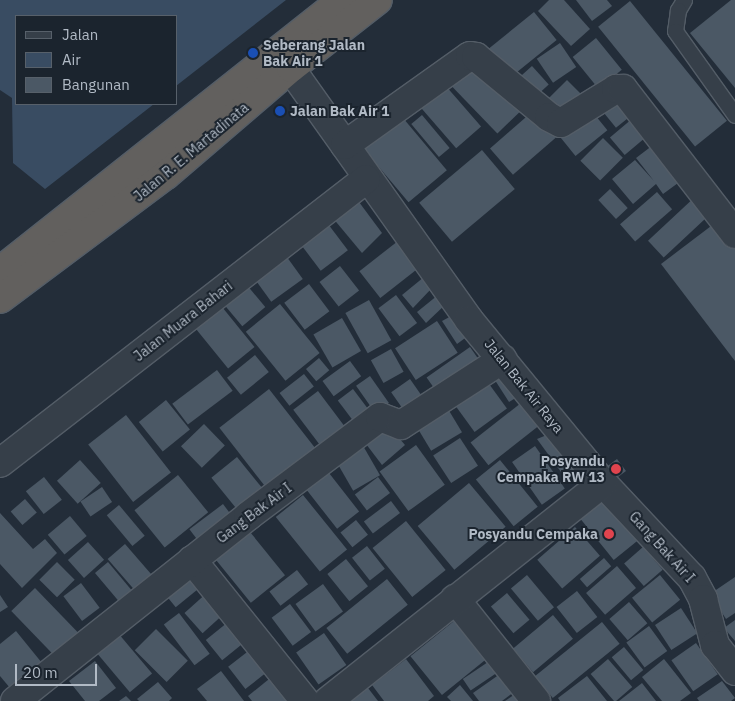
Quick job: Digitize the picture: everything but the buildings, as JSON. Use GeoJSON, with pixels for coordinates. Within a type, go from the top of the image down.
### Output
{"type":"FeatureCollection","features":[{"type":"Feature","properties":{"kind":"highway","name":"Jalan R. E. Martadinata"},"geometry":{"type":"LineString","coordinates":[[0,298],[166,175],[342,0]]}},
{"type":"Feature","properties":{"kind":"highway","name":"Jalan R. E. Martadinata"},"geometry":{"type":"LineString","coordinates":[[0,271],[284,59],[378,0]]}},
{"type":"Feature","properties":{"kind":"street"},"geometry":{"type":"LineString","coordinates":[[345,145],[468,57],[476,57],[549,117],[561,123],[616,89],[624,89],[735,234]]}},
{"type":"Feature","properties":{"kind":"street","name":"Jalan Bak Air Raya"},"geometry":{"type":"LineString","coordinates":[[284,59],[345,145],[366,179],[469,320],[603,483]]}},
{"type":"Feature","properties":{"kind":"street","name":"Jalan Muara Bahari"},"geometry":{"type":"LineString","coordinates":[[0,463],[366,179]]}},
{"type":"Feature","properties":{"kind":"street","name":"Gang Bak Air I"},"geometry":{"type":"LineString","coordinates":[[15,701],[192,560],[380,418],[402,425],[503,359]]}},
{"type":"Feature","properties":{"kind":"street"},"geometry":{"type":"LineString","coordinates":[[328,701],[455,598],[603,483]]}},
{"type":"Feature","properties":{"kind":"street","name":"Gang Bak Air I"},"geometry":{"type":"LineString","coordinates":[[603,483],[692,578],[703,599],[715,645],[735,671]]}},
{"type":"Feature","properties":{"kind":"street"},"geometry":{"type":"LineString","coordinates":[[192,560],[305,701]]}},
{"type":"Feature","properties":{"kind":"street"},"geometry":{"type":"LineString","coordinates":[[455,598],[536,701]]}},
{"type":"Feature","properties":{"kind":"lane"},"geometry":{"type":"LineString","coordinates":[[684,0],[678,10],[676,31],[735,115]]}},
{"type":"Feature","properties":{"kind":"water"},"geometry":{"type":"Polygon","coordinates":[[[0,0],[286,0],[178,84],[178,15],[15,15],[15,105],[153,105],[45,189],[13,163],[12,98],[0,90],[0,0]]]}},
{"type":"Feature","properties":{"kind":"place","name":"Seberang Jalan Bak Air 1"},"geometry":{"type":"Point","coordinates":[253,53]}},
{"type":"Feature","properties":{"kind":"place","name":"Jalan Bak Air 1"},"geometry":{"type":"Point","coordinates":[280,111]}},
{"type":"Feature","properties":{"kind":"place","name":"Posyandu Cempaka RW 13"},"geometry":{"type":"Point","coordinates":[616,469]}},
{"type":"Feature","properties":{"kind":"place","name":"Posyandu Cempaka"},"geometry":{"type":"Point","coordinates":[609,534]}}]}
